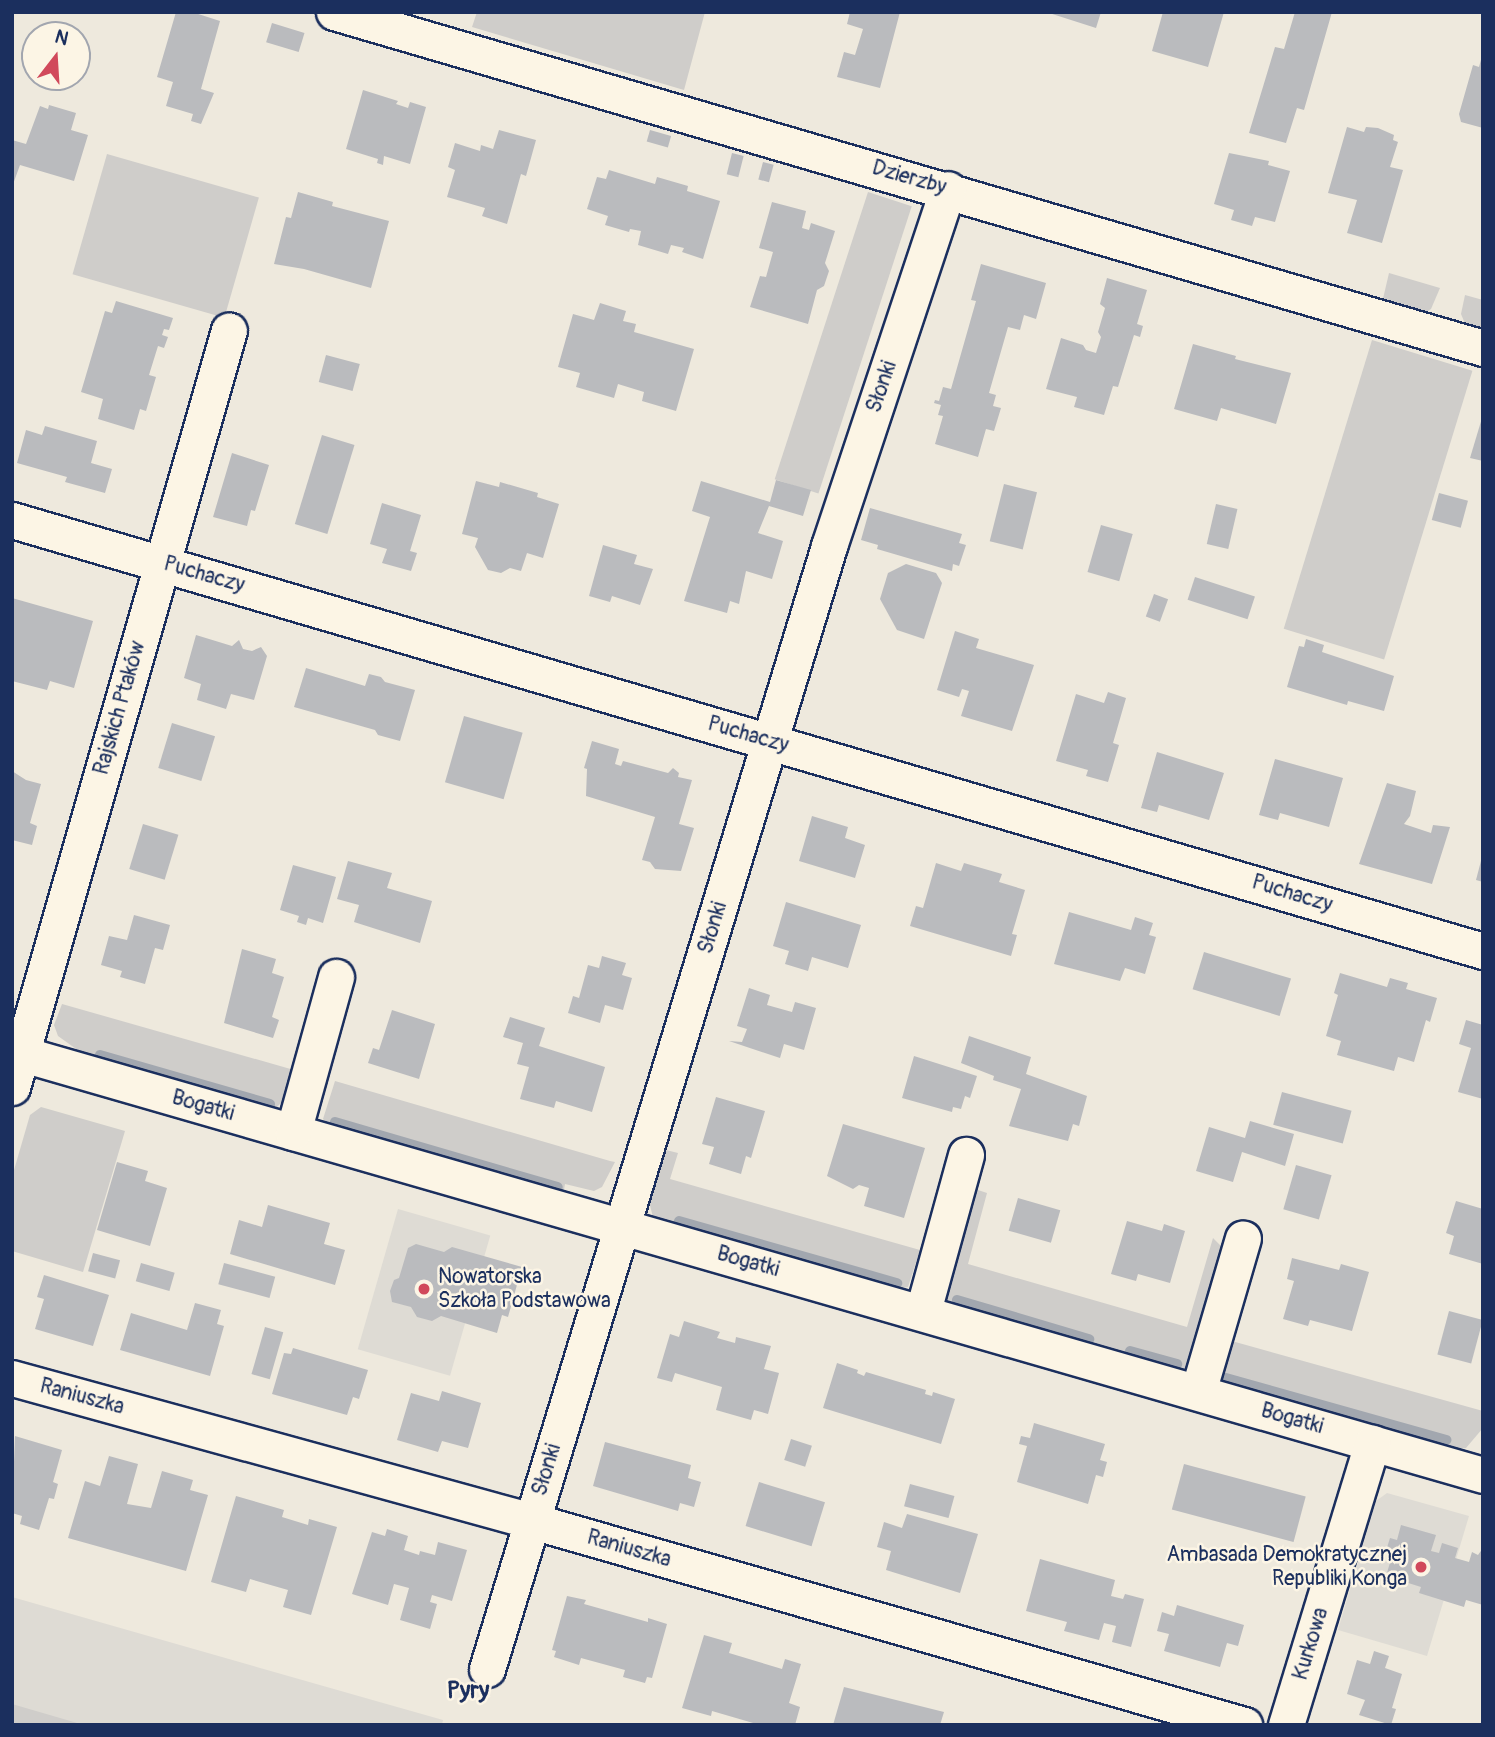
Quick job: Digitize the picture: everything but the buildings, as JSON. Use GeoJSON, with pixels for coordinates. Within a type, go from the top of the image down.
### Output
{"type":"FeatureCollection","features":[{"type":"Feature","properties":{"kind":"street","name":"Dzierzby"},"geometry":{"type":"LineString","coordinates":[[334,12],[948,189],[1483,348]]}},
{"type":"Feature","properties":{"kind":"street","name":"Słonki"},"geometry":{"type":"LineString","coordinates":[[487,1669],[842,503],[948,189]]}},
{"type":"Feature","properties":{"kind":"street","name":"Rajskich Ptaków"},"geometry":{"type":"LineString","coordinates":[[12,1087],[17,1052],[229,330]]}},
{"type":"Feature","properties":{"kind":"street","name":"Puchaczy"},"geometry":{"type":"LineString","coordinates":[[12,520],[1483,950]]}},
{"type":"Feature","properties":{"kind":"street"},"geometry":{"type":"LineString","coordinates":[[293,1132],[336,976]]}},
{"type":"Feature","properties":{"kind":"street","name":"Bogatki"},"geometry":{"type":"LineString","coordinates":[[17,1052],[923,1311],[1483,1475]]}},
{"type":"Feature","properties":{"kind":"street"},"geometry":{"type":"LineString","coordinates":[[923,1311],[966,1155]]}},
{"type":"Feature","properties":{"kind":"street"},"geometry":{"type":"LineString","coordinates":[[1198,1392],[1243,1238]]}},
{"type":"Feature","properties":{"kind":"street","name":"Raniuszka"},"geometry":{"type":"LineString","coordinates":[[12,1378],[532,1521],[1244,1725]]}},
{"type":"Feature","properties":{"kind":"street","name":"Kurkowa"},"geometry":{"type":"LineString","coordinates":[[1286,1725],[1372,1443]]}},
{"type":"Feature","properties":{"kind":"shaded area"},"geometry":{"type":"Polygon","coordinates":[[[477,12],[705,12],[684,90],[472,27],[477,12]]]}},
{"type":"Feature","properties":{"kind":"shaded area"},"geometry":{"type":"Polygon","coordinates":[[[107,154],[259,198],[224,318],[73,274],[107,154]]]}},
{"type":"Feature","properties":{"kind":"shaded area"},"geometry":{"type":"Polygon","coordinates":[[[868,192],[912,206],[818,493],[775,479],[868,192]]]}},
{"type":"Feature","properties":{"kind":"shaded area"},"geometry":{"type":"Polygon","coordinates":[[[1389,273],[1440,288],[1431,309],[1422,315],[1382,303],[1389,273]]]}},
{"type":"Feature","properties":{"kind":"shaded area"},"geometry":{"type":"Polygon","coordinates":[[[1465,295],[1483,300],[1483,331],[1466,326],[1461,314],[1465,295]]]}},
{"type":"Feature","properties":{"kind":"shaded area"},"geometry":{"type":"Polygon","coordinates":[[[1372,340],[1472,371],[1384,660],[1284,629],[1372,340]]]}},
{"type":"Feature","properties":{"kind":"shaded area"},"geometry":{"type":"Polygon","coordinates":[[[62,1004],[294,1070],[285,1099],[274,1110],[93,1061],[58,1036],[54,1025],[62,1004]]]}},
{"type":"Feature","properties":{"kind":"shaded area"},"geometry":{"type":"Polygon","coordinates":[[[335,1081],[615,1162],[602,1187],[594,1191],[565,1184],[563,1196],[328,1125],[323,1119],[335,1081]]]}},
{"type":"Feature","properties":{"kind":"shaded area"},"geometry":{"type":"Polygon","coordinates":[[[41,1107],[125,1131],[83,1272],[12,1251],[12,1177],[30,1115],[41,1107]]]}},
{"type":"Feature","properties":{"kind":"shaded area"},"geometry":{"type":"Polygon","coordinates":[[[666,1150],[678,1153],[670,1179],[920,1250],[908,1287],[895,1289],[664,1225],[653,1217],[648,1198],[662,1152],[666,1150]]]}},
{"type":"Feature","properties":{"kind":"shaded area"},"geometry":{"type":"Polygon","coordinates":[[[975,1189],[987,1193],[968,1264],[1187,1327],[1213,1238],[1222,1247],[1191,1367],[1178,1372],[950,1306],[944,1298],[975,1189]]]}},
{"type":"Feature","properties":{"kind":"shaded area","name":"Nowatorska Szkoła Podstawowa"},"geometry":{"type":"Polygon","coordinates":[[[398,1209],[490,1235],[450,1376],[358,1349],[398,1209]]]}},
{"type":"Feature","properties":{"kind":"shaded area"},"geometry":{"type":"Polygon","coordinates":[[[1221,1338],[1483,1411],[1483,1428],[1466,1448],[1454,1449],[1222,1383],[1212,1370],[1221,1338]]]}},
{"type":"Feature","properties":{"kind":"shaded area"},"geometry":{"type":"Polygon","coordinates":[[[1387,1493],[1469,1516],[1427,1656],[1338,1630],[1376,1501],[1387,1493]]]}},
{"type":"Feature","properties":{"kind":"shaded area"},"geometry":{"type":"Polygon","coordinates":[[[12,1597],[443,1720],[442,1725],[12,1725],[12,1597]]]}},
{"type":"Feature","properties":{"kind":"shaded area"},"geometry":{"type":"Polygon","coordinates":[[[12,1704],[84,1725],[12,1725],[12,1704]]]}},
{"type":"Feature","properties":{"kind":"waterway"},"geometry":{"type":"LineString","coordinates":[[100,1055],[270,1104]]}},
{"type":"Feature","properties":{"kind":"waterway"},"geometry":{"type":"LineString","coordinates":[[335,1122],[558,1187]]}},
{"type":"Feature","properties":{"kind":"waterway"},"geometry":{"type":"LineString","coordinates":[[679,1221],[897,1283]]}},
{"type":"Feature","properties":{"kind":"waterway"},"geometry":{"type":"LineString","coordinates":[[957,1300],[1089,1339]]}},
{"type":"Feature","properties":{"kind":"waterway"},"geometry":{"type":"LineString","coordinates":[[1130,1351],[1177,1364]]}},
{"type":"Feature","properties":{"kind":"waterway"},"geometry":{"type":"LineString","coordinates":[[1226,1378],[1446,1440]]}},
{"type":"Feature","properties":{"kind":"place","name":"Nowatorska Szkoła Podstawowa"},"geometry":{"type":"Point","coordinates":[424,1289]}},
{"type":"Feature","properties":{"kind":"place","name":"Ambasada Demokratycznej Republiki Konga"},"geometry":{"type":"Point","coordinates":[1421,1567]}},
{"type":"Feature","properties":{"kind":"district","name":"Pyry"},"geometry":{"type":"Point","coordinates":[468,1691]}}]}
